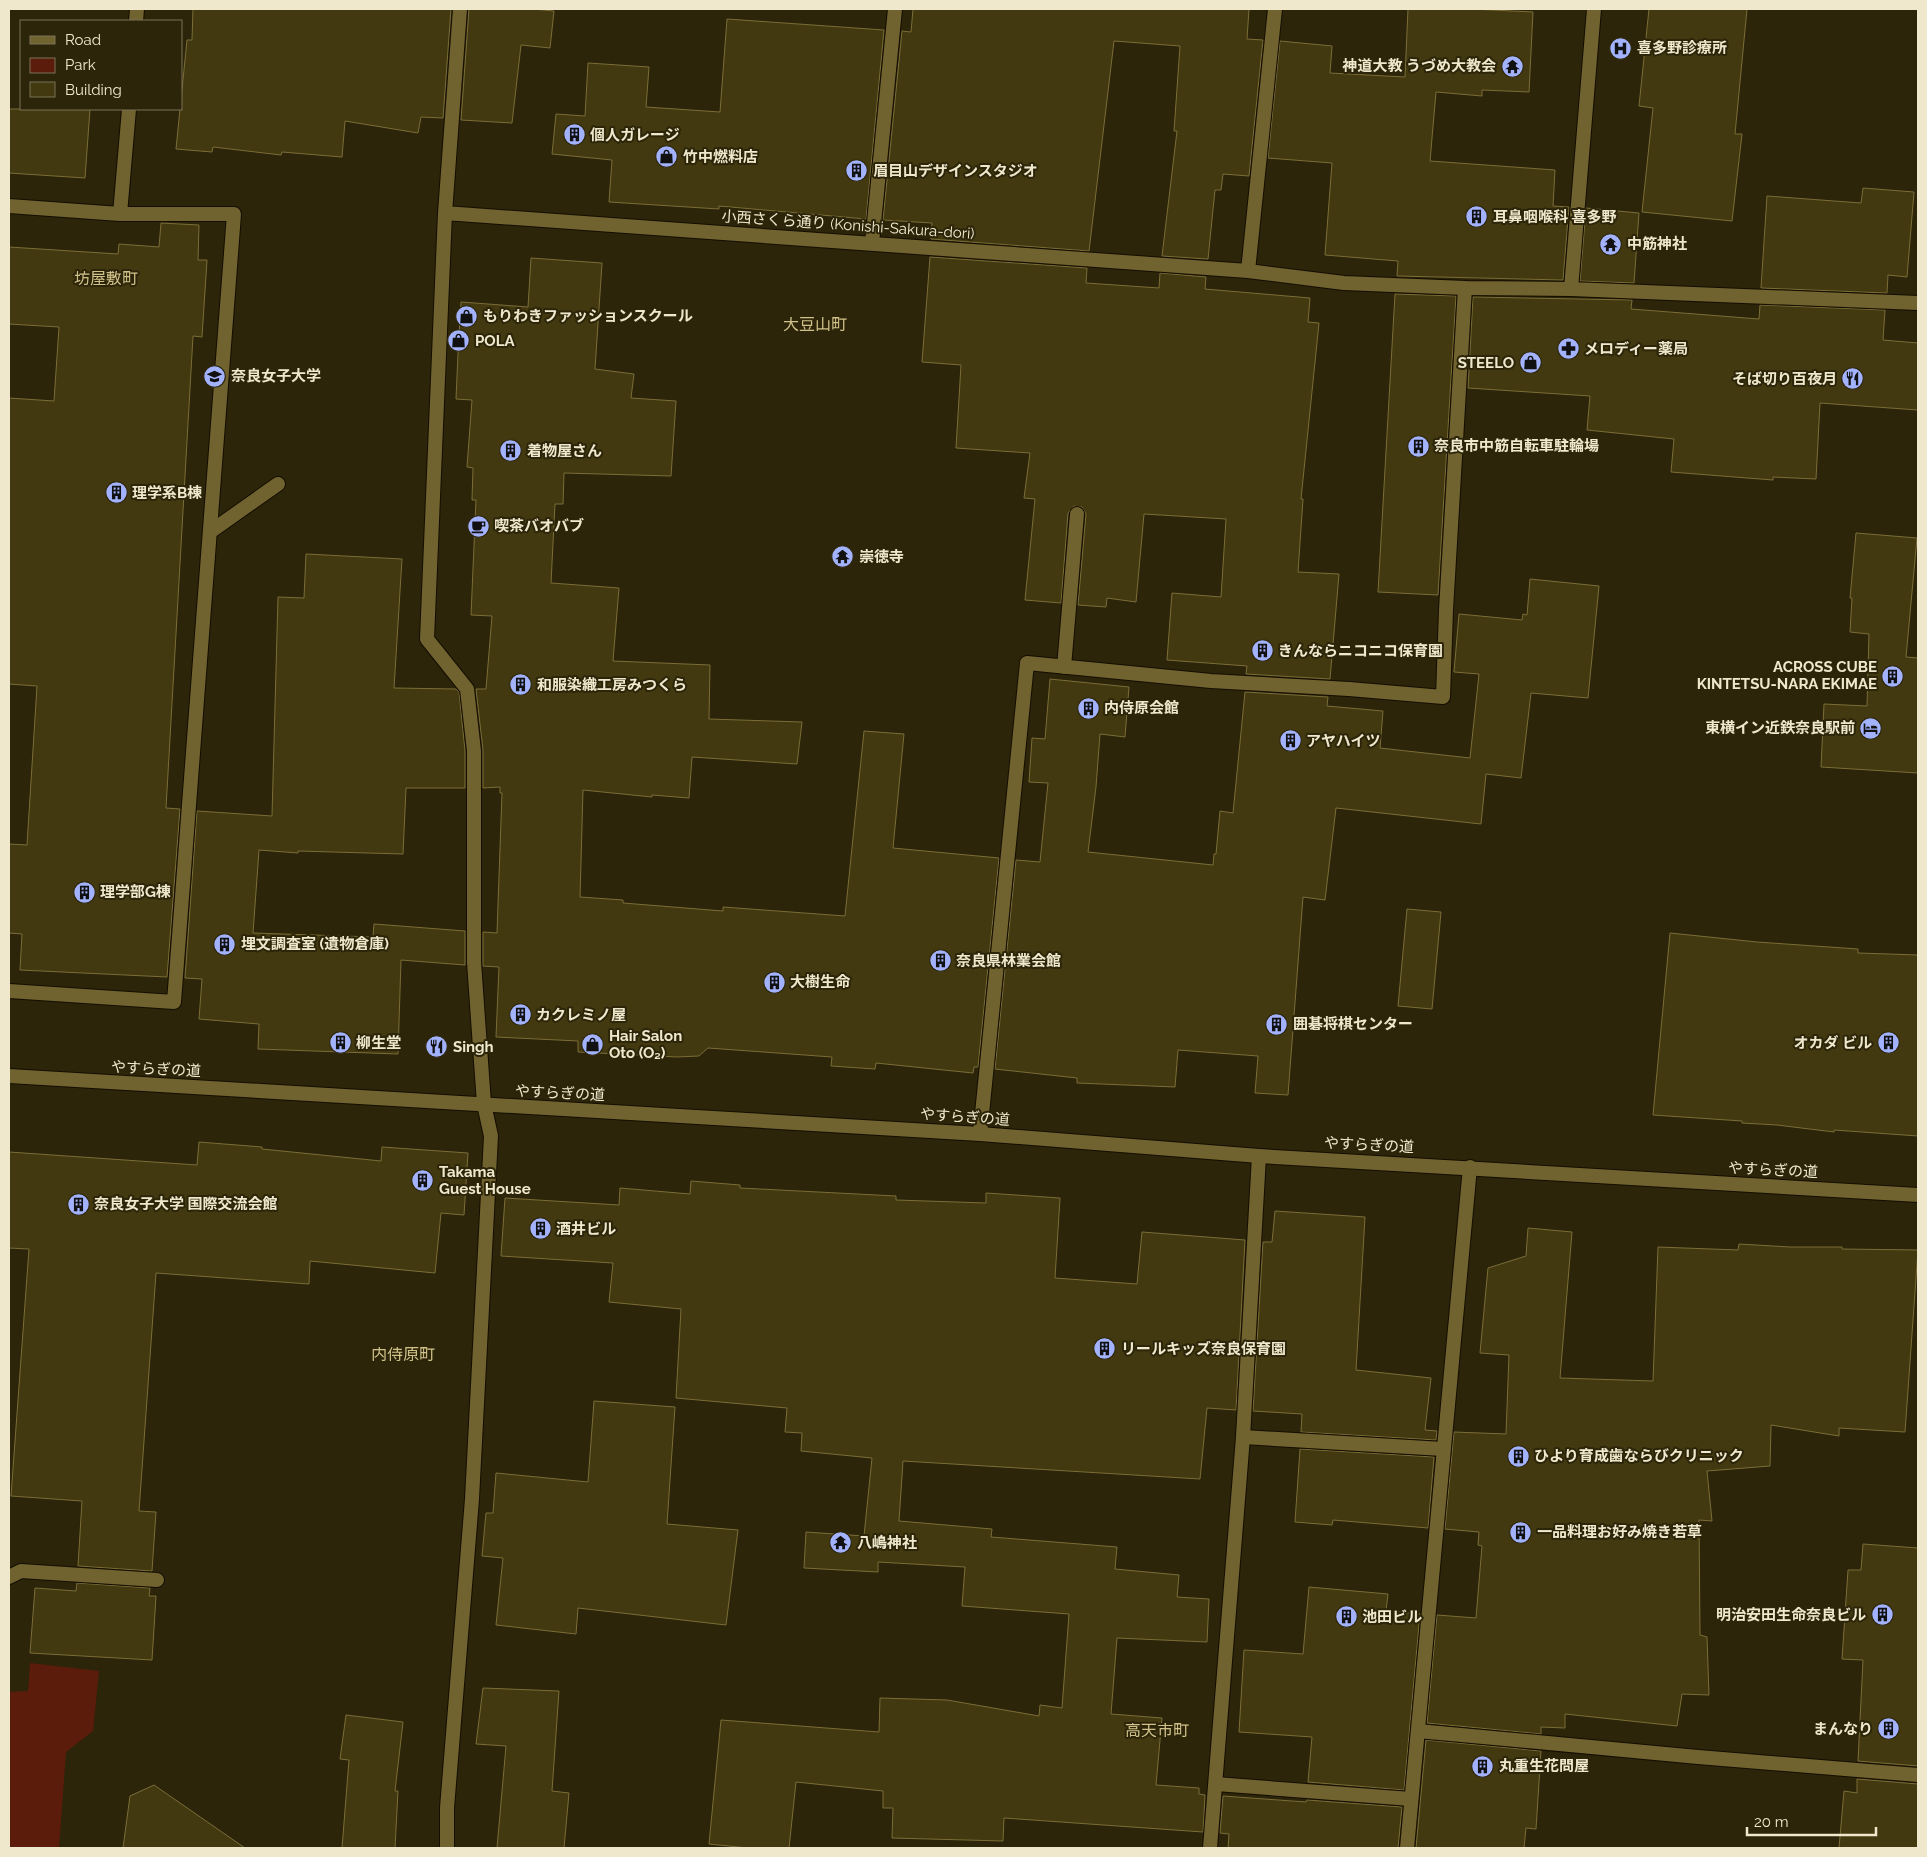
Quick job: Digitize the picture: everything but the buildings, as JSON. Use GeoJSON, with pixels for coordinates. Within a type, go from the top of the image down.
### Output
{"type":"FeatureCollection","features":[{"type":"Feature","properties":{"kind":"street"},"geometry":{"type":"LineString","coordinates":[[447,1848],[447,1808],[472,1489],[491,1136],[484,1104],[474,962],[474,751],[467,689],[427,640],[445,213],[460,9]]}},
{"type":"Feature","properties":{"kind":"street"},"geometry":{"type":"LineString","coordinates":[[872,243],[895,9]]}},
{"type":"Feature","properties":{"kind":"street"},"geometry":{"type":"LineString","coordinates":[[1248,271],[1275,9]]}},
{"type":"Feature","properties":{"kind":"street"},"geometry":{"type":"LineString","coordinates":[[1571,289],[1594,9]]}},
{"type":"Feature","properties":{"kind":"street"},"geometry":{"type":"LineString","coordinates":[[120,214],[129,110]]}},
{"type":"Feature","properties":{"kind":"street"},"geometry":{"type":"LineString","coordinates":[[9,206],[120,214],[234,214],[174,1002],[9,990]]}},
{"type":"Feature","properties":{"kind":"street","name":"小西さくら通り (Konishi-Sakura-dori)"},"geometry":{"type":"LineString","coordinates":[[445,213],[1248,271],[1344,283],[1465,288],[1571,289],[1918,303]]}},
{"type":"Feature","properties":{"kind":"street"},"geometry":{"type":"LineString","coordinates":[[980,1134],[1027,663],[1211,681],[1349,689],[1443,697],[1446,610],[1465,288]]}},
{"type":"Feature","properties":{"kind":"street"},"geometry":{"type":"LineString","coordinates":[[210,532],[278,484]]}},
{"type":"Feature","properties":{"kind":"street"},"geometry":{"type":"LineString","coordinates":[[1064,667],[1077,514]]}},
{"type":"Feature","properties":{"kind":"street","name":"やすらぎの道"},"geometry":{"type":"LineString","coordinates":[[9,1076],[980,1134],[1259,1156],[1918,1195]]}},
{"type":"Feature","properties":{"kind":"street"},"geometry":{"type":"LineString","coordinates":[[1210,1848],[1243,1436],[1259,1156]]}},
{"type":"Feature","properties":{"kind":"street"},"geometry":{"type":"LineString","coordinates":[[1407,1848],[1470,1168]]}},
{"type":"Feature","properties":{"kind":"street"},"geometry":{"type":"LineString","coordinates":[[1243,1436],[1443,1449]]}},
{"type":"Feature","properties":{"kind":"street"},"geometry":{"type":"LineString","coordinates":[[9,1577],[21,1571],[157,1580]]}},
{"type":"Feature","properties":{"kind":"street"},"geometry":{"type":"LineString","coordinates":[[1418,1731],[1918,1775]]}},
{"type":"Feature","properties":{"kind":"street"},"geometry":{"type":"LineString","coordinates":[[1216,1784],[1411,1799]]}},
{"type":"Feature","properties":{"kind":"green space"},"geometry":{"type":"Polygon","coordinates":[[[30,1663],[99,1671],[93,1731],[66,1752],[59,1848],[9,1848],[9,1692],[28,1691],[30,1663]]]}},
{"type":"Feature","properties":{"kind":"place","name":"喜多野診療所"},"geometry":{"type":"Point","coordinates":[1621,48]}},
{"type":"Feature","properties":{"kind":"place","name":"神道大教 うづめ大教会"},"geometry":{"type":"Point","coordinates":[1512,66]}},
{"type":"Feature","properties":{"kind":"place","name":"個人ガレージ"},"geometry":{"type":"Point","coordinates":[574,135]}},
{"type":"Feature","properties":{"kind":"place","name":"竹中燃料店"},"geometry":{"type":"Point","coordinates":[667,157]}},
{"type":"Feature","properties":{"kind":"place","name":"眉目山デザインスタジオ"},"geometry":{"type":"Point","coordinates":[857,171]}},
{"type":"Feature","properties":{"kind":"place","name":"耳鼻咽喉科 喜多野"},"geometry":{"type":"Point","coordinates":[1477,217]}},
{"type":"Feature","properties":{"kind":"place","name":"中筋神社"},"geometry":{"type":"Point","coordinates":[1611,244]}},
{"type":"Feature","properties":{"kind":"place","name":"もりわきファッションスクール"},"geometry":{"type":"Point","coordinates":[467,316]}},
{"type":"Feature","properties":{"kind":"place","name":"POLA"},"geometry":{"type":"Point","coordinates":[459,341]}},
{"type":"Feature","properties":{"kind":"place","name":"メロディー薬局"},"geometry":{"type":"Point","coordinates":[1568,349]}},
{"type":"Feature","properties":{"kind":"place","name":"STEELO"},"geometry":{"type":"Point","coordinates":[1530,363]}},
{"type":"Feature","properties":{"kind":"place","name":"奈良女子大学"},"geometry":{"type":"Point","coordinates":[215,376]}},
{"type":"Feature","properties":{"kind":"place","name":"そば切り百夜月"},"geometry":{"type":"Point","coordinates":[1853,379]}},
{"type":"Feature","properties":{"kind":"place","name":"奈良市中筋自転車駐輪場"},"geometry":{"type":"Point","coordinates":[1418,446]}},
{"type":"Feature","properties":{"kind":"place","name":"着物屋さん"},"geometry":{"type":"Point","coordinates":[511,451]}},
{"type":"Feature","properties":{"kind":"place","name":"理学系B棟"},"geometry":{"type":"Point","coordinates":[116,493]}},
{"type":"Feature","properties":{"kind":"place","name":"喫茶バオバブ"},"geometry":{"type":"Point","coordinates":[478,526]}},
{"type":"Feature","properties":{"kind":"place","name":"崇徳寺"},"geometry":{"type":"Point","coordinates":[843,557]}},
{"type":"Feature","properties":{"kind":"place","name":"きんならニコニコ保育園"},"geometry":{"type":"Point","coordinates":[1262,651]}},
{"type":"Feature","properties":{"kind":"place","name":"ACROSS CUBE KINTETSU-NARA EKIMAE"},"geometry":{"type":"Point","coordinates":[1893,676]}},
{"type":"Feature","properties":{"kind":"place","name":"和服染織工房みつくら"},"geometry":{"type":"Point","coordinates":[521,685]}},
{"type":"Feature","properties":{"kind":"place","name":"内侍原会館"},"geometry":{"type":"Point","coordinates":[1088,708]}},
{"type":"Feature","properties":{"kind":"place","name":"東横イン近鉄奈良駅前"},"geometry":{"type":"Point","coordinates":[1871,728]}},
{"type":"Feature","properties":{"kind":"place","name":"アヤハイツ"},"geometry":{"type":"Point","coordinates":[1290,741]}},
{"type":"Feature","properties":{"kind":"place","name":"理学部G棟"},"geometry":{"type":"Point","coordinates":[84,892]}},
{"type":"Feature","properties":{"kind":"place","name":"埋文調査室 (遺物倉庫)"},"geometry":{"type":"Point","coordinates":[225,944]}},
{"type":"Feature","properties":{"kind":"place","name":"奈良県林業会館"},"geometry":{"type":"Point","coordinates":[940,961]}},
{"type":"Feature","properties":{"kind":"place","name":"大樹生命"},"geometry":{"type":"Point","coordinates":[774,982]}},
{"type":"Feature","properties":{"kind":"place","name":"カクレミノ屋"},"geometry":{"type":"Point","coordinates":[520,1015]}},
{"type":"Feature","properties":{"kind":"place","name":"囲碁将棋センター"},"geometry":{"type":"Point","coordinates":[1277,1024]}},
{"type":"Feature","properties":{"kind":"place","name":"柳生堂"},"geometry":{"type":"Point","coordinates":[340,1043]}},
{"type":"Feature","properties":{"kind":"place","name":"オカダ ビル"},"geometry":{"type":"Point","coordinates":[1888,1043]}},
{"type":"Feature","properties":{"kind":"place","name":"Hair Salon Oto (O₂)"},"geometry":{"type":"Point","coordinates":[593,1045]}},
{"type":"Feature","properties":{"kind":"place","name":"Singh"},"geometry":{"type":"Point","coordinates":[437,1047]}},
{"type":"Feature","properties":{"kind":"place","name":"Takama Guest House"},"geometry":{"type":"Point","coordinates":[423,1181]}},
{"type":"Feature","properties":{"kind":"place","name":"奈良女子大学 国際交流会館"},"geometry":{"type":"Point","coordinates":[78,1204]}},
{"type":"Feature","properties":{"kind":"place","name":"酒井ビル"},"geometry":{"type":"Point","coordinates":[540,1229]}},
{"type":"Feature","properties":{"kind":"place","name":"リールキッズ奈良保育園"},"geometry":{"type":"Point","coordinates":[1105,1349]}},
{"type":"Feature","properties":{"kind":"place","name":"ひより育成歯ならびクリニック"},"geometry":{"type":"Point","coordinates":[1518,1456]}},
{"type":"Feature","properties":{"kind":"place","name":"一品料理お好み焼き若草"},"geometry":{"type":"Point","coordinates":[1521,1532]}},
{"type":"Feature","properties":{"kind":"place","name":"八嶋神社"},"geometry":{"type":"Point","coordinates":[841,1543]}},
{"type":"Feature","properties":{"kind":"place","name":"明治安田生命奈良ビル"},"geometry":{"type":"Point","coordinates":[1882,1615]}},
{"type":"Feature","properties":{"kind":"place","name":"池田ビル"},"geometry":{"type":"Point","coordinates":[1346,1617]}},
{"type":"Feature","properties":{"kind":"place","name":"まんなり"},"geometry":{"type":"Point","coordinates":[1889,1729]}},
{"type":"Feature","properties":{"kind":"place","name":"丸重生花問屋"},"geometry":{"type":"Point","coordinates":[1483,1766]}},
{"type":"Feature","properties":{"kind":"district","name":"坊屋敷町"},"geometry":{"type":"Point","coordinates":[106,278]}},
{"type":"Feature","properties":{"kind":"district","name":"大豆山町"},"geometry":{"type":"Point","coordinates":[815,324]}},
{"type":"Feature","properties":{"kind":"district","name":"内侍原町"},"geometry":{"type":"Point","coordinates":[403,1354]}},
{"type":"Feature","properties":{"kind":"district","name":"高天市町"},"geometry":{"type":"Point","coordinates":[1157,1730]}}]}
